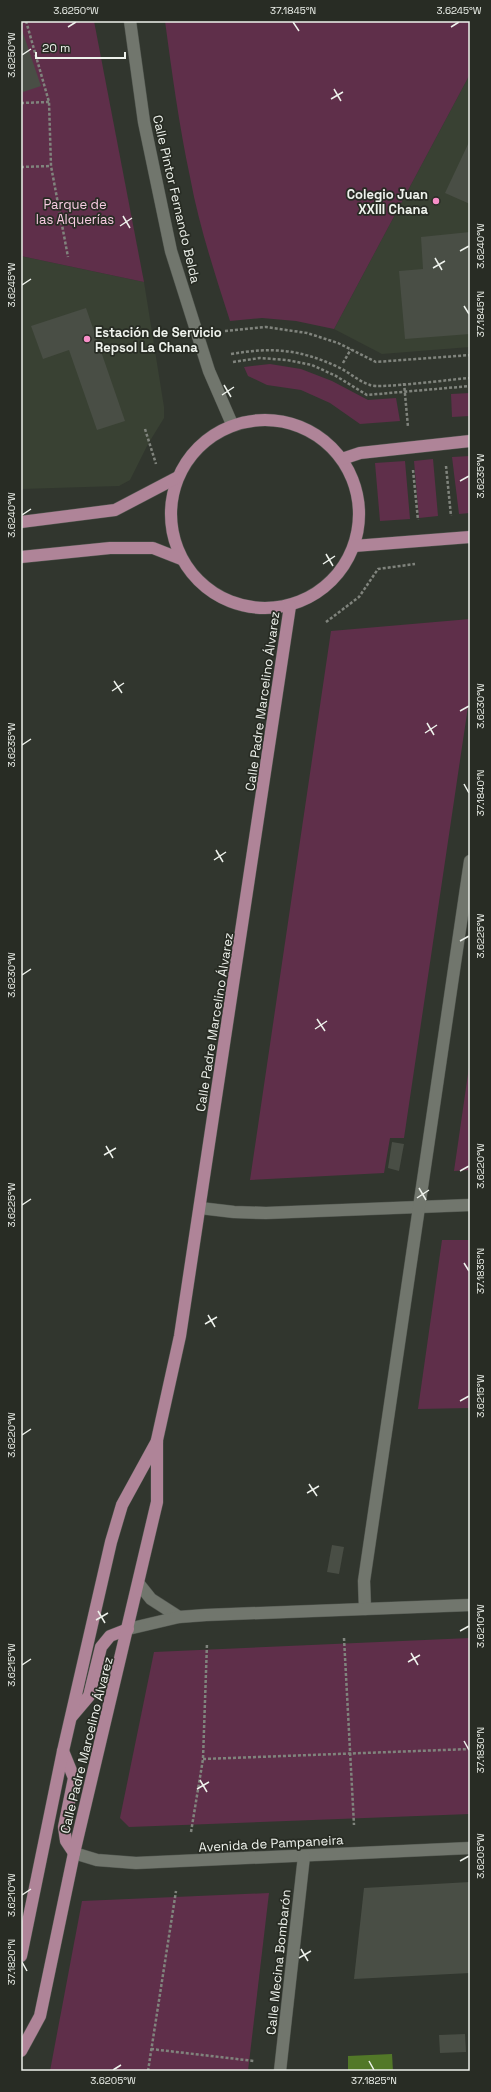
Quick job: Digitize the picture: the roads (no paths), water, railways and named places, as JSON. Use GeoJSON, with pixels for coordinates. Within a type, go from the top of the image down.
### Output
{"type":"FeatureCollection","features":[{"type":"Feature","properties":{"kind":"main road"},"geometry":{"type":"LineString","coordinates":[[262,419],[293,423],[319,436],[342,459],[357,490],[360,520],[354,546],[340,571],[324,589],[290,606],[259,609],[233,603],[206,589],[182,559],[170,521],[174,487],[185,462],[204,440],[232,424],[262,419]]}},
{"type":"Feature","properties":{"kind":"main road"},"geometry":{"type":"LineString","coordinates":[[342,459],[360,453],[470,441]]}},
{"type":"Feature","properties":{"kind":"main road"},"geometry":{"type":"LineString","coordinates":[[21,522],[115,510],[178,477]]}},
{"type":"Feature","properties":{"kind":"main road"},"geometry":{"type":"LineString","coordinates":[[354,546],[470,537]]}},
{"type":"Feature","properties":{"kind":"main road"},"geometry":{"type":"LineString","coordinates":[[21,557],[110,548],[153,548],[182,559]]}},
{"type":"Feature","properties":{"kind":"main road","name":"Calle Padre Marcelino Álvarez"},"geometry":{"type":"LineString","coordinates":[[21,2051],[40,2016],[74,1853],[139,1584],[157,1502],[157,1440],[180,1336],[290,606]]}},
{"type":"Feature","properties":{"kind":"main road","name":"Calle Padre Marcelino Álvarez"},"geometry":{"type":"LineString","coordinates":[[21,1956],[70,1718],[111,1542],[122,1505],[157,1440]]}},
{"type":"Feature","properties":{"kind":"main road"},"geometry":{"type":"LineString","coordinates":[[70,1718],[89,1696],[101,1647],[110,1636],[128,1629]]}},
{"type":"Feature","properties":{"kind":"main road"},"geometry":{"type":"LineString","coordinates":[[63,1751],[74,1778],[64,1827],[66,1841],[74,1853]]}},
{"type":"Feature","properties":{"kind":"street","name":"Calle Pintor Fernando Belda"},"geometry":{"type":"LineString","coordinates":[[130,21],[144,122],[171,250],[209,371],[232,424]]}},
{"type":"Feature","properties":{"kind":"street"},"geometry":{"type":"LineString","coordinates":[[365,1609],[364,1581],[470,861]]}},
{"type":"Feature","properties":{"kind":"street"},"geometry":{"type":"LineString","coordinates":[[200,1208],[234,1212],[266,1213],[470,1205]]}},
{"type":"Feature","properties":{"kind":"street"},"geometry":{"type":"LineString","coordinates":[[139,1584],[151,1598],[179,1617]]}},
{"type":"Feature","properties":{"kind":"street"},"geometry":{"type":"LineString","coordinates":[[128,1629],[179,1617],[470,1605]]}},
{"type":"Feature","properties":{"kind":"street","name":"Avenida de Pampaneira"},"geometry":{"type":"LineString","coordinates":[[74,1853],[98,1860],[136,1863],[470,1848]]}},
{"type":"Feature","properties":{"kind":"street","name":"Calle Mecina Bombarón"},"geometry":{"type":"LineString","coordinates":[[280,2071],[304,1856]]}},
{"type":"Feature","properties":{"kind":"place","name":"Colegio Juan XXIII Chana"},"geometry":{"type":"Point","coordinates":[436,201]}},
{"type":"Feature","properties":{"kind":"place","name":"Estación de Servicio Repsol La Chana"},"geometry":{"type":"Point","coordinates":[87,339]}},
{"type":"Feature","properties":{"kind":"park label","name":"Parque de las Alquerías"},"geometry":{"type":"Point","coordinates":[75,212]}}]}
